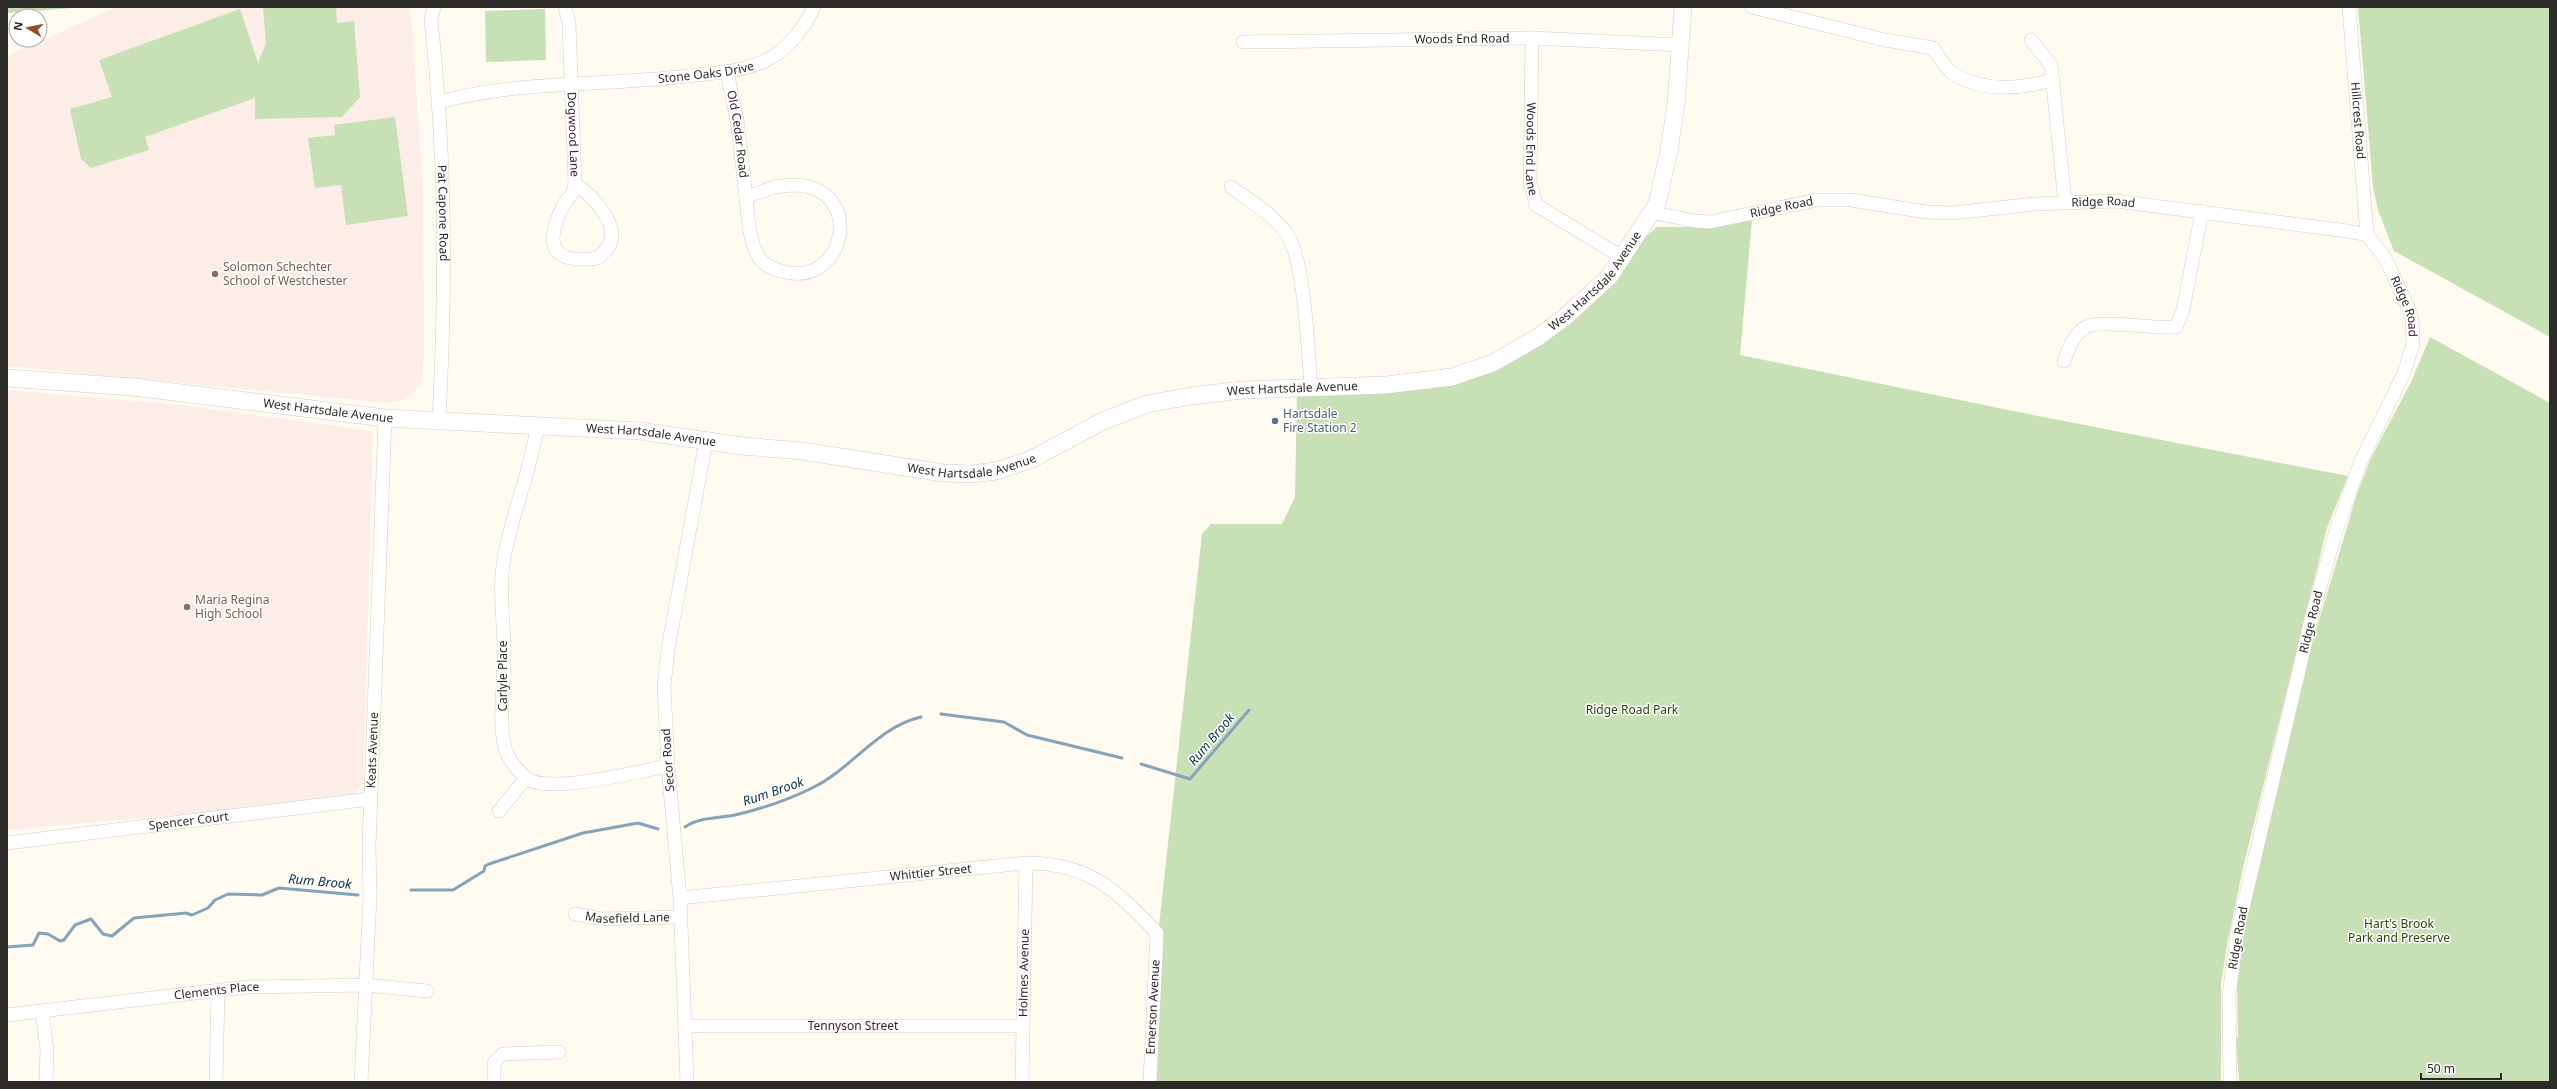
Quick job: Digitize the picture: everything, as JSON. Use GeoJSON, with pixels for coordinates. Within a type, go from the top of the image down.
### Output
{"type":"FeatureCollection","features":[{"type":"Feature","properties":{"kind":"main road","name":"West Hartsdale Avenue"},"geometry":{"type":"LineString","coordinates":[[7,378],[132,387],[385,418],[640,431],[706,441],[802,451],[942,473],[990,472],[1030,460],[1103,421],[1147,404],[1191,396],[1311,387],[1422,382],[1452,377],[1493,363],[1538,337],[1564,318],[1609,277],[1651,212],[1660,194],[1669,151],[1676,104],[1683,7]]}},
{"type":"Feature","properties":{"kind":"street","name":"Pat Capone Road"},"geometry":{"type":"LineString","coordinates":[[434,7],[431,20],[440,102],[445,205],[439,420]]}},
{"type":"Feature","properties":{"kind":"street"},"geometry":{"type":"LineString","coordinates":[[565,7],[569,23],[572,85]]}},
{"type":"Feature","properties":{"kind":"street","name":"Stone Oaks Drive"},"geometry":{"type":"LineString","coordinates":[[440,102],[473,92],[727,72],[753,66],[772,57],[789,44],[814,7]]}},
{"type":"Feature","properties":{"kind":"street"},"geometry":{"type":"LineString","coordinates":[[1752,7],[1885,40],[1933,48],[1954,74],[1985,87],[2027,87],[2052,80]]}},
{"type":"Feature","properties":{"kind":"street","name":"Hillcrest Road"},"geometry":{"type":"LineString","coordinates":[[2350,7],[2367,235]]}},
{"type":"Feature","properties":{"kind":"street","name":"Woods End Road"},"geometry":{"type":"LineString","coordinates":[[1243,42],[1532,38],[1680,45]]}},
{"type":"Feature","properties":{"kind":"street","name":"Woods End Lane"},"geometry":{"type":"LineString","coordinates":[[1532,38],[1530,182],[1533,199],[1536,205],[1622,257]]}},
{"type":"Feature","properties":{"kind":"street"},"geometry":{"type":"LineString","coordinates":[[2031,40],[2051,65],[2057,108],[2065,203]]}},
{"type":"Feature","properties":{"kind":"street","name":"Old Cedar Road"},"geometry":{"type":"LineString","coordinates":[[727,72],[737,120],[746,197],[755,248],[761,260],[771,268],[788,273],[802,274],[819,269],[834,254],[841,229],[835,206],[828,197],[810,187],[791,185],[774,188],[746,197]]}},
{"type":"Feature","properties":{"kind":"street","name":"Dogwood Lane"},"geometry":{"type":"LineString","coordinates":[[572,85],[575,192],[563,206],[556,221],[553,236],[555,250],[560,256],[570,260],[598,258],[610,245],[611,230],[602,209],[587,192],[575,184]]}},
{"type":"Feature","properties":{"kind":"street"},"geometry":{"type":"LineString","coordinates":[[1231,187],[1278,223],[1288,235],[1296,260],[1303,294],[1311,387]]}},
{"type":"Feature","properties":{"kind":"street","name":"Ridge Road"},"geometry":{"type":"LineString","coordinates":[[1651,212],[1694,221],[1710,222],[1817,200],[1851,200],[1926,212],[1953,213],[2065,203],[2116,201],[2202,211],[2367,235],[2385,258],[2412,320],[2412,344],[2404,373],[2361,461],[2335,534],[2312,615],[2237,936],[2229,995],[2230,1082]]}},
{"type":"Feature","properties":{"kind":"street"},"geometry":{"type":"LineString","coordinates":[[2064,361],[2068,348],[2088,326],[2099,324],[2158,328],[2176,327],[2183,310],[2202,211]]}},
{"type":"Feature","properties":{"kind":"street","name":"Keats Avenue"},"geometry":{"type":"LineString","coordinates":[[361,1082],[370,896],[371,799],[385,418]]}},
{"type":"Feature","properties":{"kind":"street","name":"Carlyle Place"},"geometry":{"type":"LineString","coordinates":[[526,778],[508,755],[504,739],[504,660],[500,593],[512,519],[535,447],[538,427]]}},
{"type":"Feature","properties":{"kind":"street","name":"Secor Road"},"geometry":{"type":"LineString","coordinates":[[687,1082],[680,898],[668,766],[664,687],[668,649],[706,441]]}},
{"type":"Feature","properties":{"kind":"street"},"geometry":{"type":"LineString","coordinates":[[499,811],[526,778],[552,785],[584,782],[668,766]]}},
{"type":"Feature","properties":{"kind":"street","name":"Spencer Court"},"geometry":{"type":"LineString","coordinates":[[7,843],[371,799]]}},
{"type":"Feature","properties":{"kind":"street","name":"Whittier Street"},"geometry":{"type":"LineString","coordinates":[[680,898],[1026,863],[1053,863],[1088,873],[1134,908],[1157,933]]}},
{"type":"Feature","properties":{"kind":"street","name":"Holmes Avenue"},"geometry":{"type":"LineString","coordinates":[[1022,1082],[1026,863]]}},
{"type":"Feature","properties":{"kind":"street","name":"Masefield Lane"},"geometry":{"type":"LineString","coordinates":[[575,914],[602,919],[680,917]]}},
{"type":"Feature","properties":{"kind":"street","name":"Emerson Avenue"},"geometry":{"type":"LineString","coordinates":[[1150,1082],[1157,933]]}},
{"type":"Feature","properties":{"kind":"street","name":"Clements Place"},"geometry":{"type":"LineString","coordinates":[[7,1015],[247,987],[365,985],[427,991]]}},
{"type":"Feature","properties":{"kind":"street"},"geometry":{"type":"LineString","coordinates":[[216,1082],[218,991]]}},
{"type":"Feature","properties":{"kind":"street"},"geometry":{"type":"LineString","coordinates":[[42,1012],[47,1050],[46,1082]]}},
{"type":"Feature","properties":{"kind":"street","name":"Tennyson Street"},"geometry":{"type":"LineString","coordinates":[[684,1026],[1022,1026]]}},
{"type":"Feature","properties":{"kind":"street"},"geometry":{"type":"LineString","coordinates":[[494,1082],[494,1063],[503,1054],[559,1052]]}},
{"type":"Feature","properties":{"kind":"shaded area","name":"Solomon Schechter School of Westchester"},"geometry":{"type":"Polygon","coordinates":[[[117,7],[409,7],[411,13],[423,192],[424,355],[421,385],[406,399],[388,403],[7,366],[7,56],[25,48],[48,48],[48,38],[117,7]]]}},
{"type":"Feature","properties":{"kind":"shaded area","name":"Maria Regina High School"},"geometry":{"type":"Polygon","coordinates":[[[7,390],[183,405],[373,431],[363,783],[354,796],[244,809],[7,830],[7,390]]]}},
{"type":"Feature","properties":{"kind":"green space"},"geometry":{"type":"Polygon","coordinates":[[[7,7],[72,7],[48,10],[48,8],[8,8],[7,13],[7,7]]]}},
{"type":"Feature","properties":{"kind":"green space"},"geometry":{"type":"Polygon","coordinates":[[[263,7],[336,7],[337,23],[354,21],[360,97],[342,117],[255,119],[255,98],[145,137],[149,150],[91,168],[81,159],[70,109],[112,97],[99,60],[240,9],[258,63],[266,43],[263,7]]]}},
{"type":"Feature","properties":{"kind":"green space"},"geometry":{"type":"Polygon","coordinates":[[[2358,7],[2550,7],[2550,337],[2394,251],[2378,210],[2373,187],[2358,7]]]}},
{"type":"Feature","properties":{"kind":"green space"},"geometry":{"type":"Polygon","coordinates":[[[545,9],[546,60],[486,62],[485,11],[545,9]]]}},
{"type":"Feature","properties":{"kind":"green space"},"geometry":{"type":"Polygon","coordinates":[[[395,117],[408,216],[346,225],[341,185],[315,188],[308,138],[335,135],[334,125],[395,117]]]}},
{"type":"Feature","properties":{"kind":"green space","name":"Ridge Road Park"},"geometry":{"type":"Polygon","coordinates":[[[1752,220],[1740,355],[2033,415],[2348,476],[2327,528],[2243,868],[2228,940],[2221,983],[2221,1082],[1151,1082],[1157,944],[1202,534],[1211,524],[1282,524],[1295,497],[1297,391],[1498,364],[1657,227],[1700,227],[1752,220]]]}},
{"type":"Feature","properties":{"kind":"green space","name":"Hart's Brook Park and Preserve"},"geometry":{"type":"Polygon","coordinates":[[[2430,337],[2550,403],[2550,1082],[2239,1082],[2236,1039],[2238,1038],[2237,987],[2241,947],[2269,808],[2295,716],[2313,640],[2357,494],[2370,460],[2411,382],[2430,337]]]}},
{"type":"Feature","properties":{"kind":"waterway","name":"Rum Brook"},"geometry":{"type":"LineString","coordinates":[[1141,764],[1190,779],[1249,710]]}},
{"type":"Feature","properties":{"kind":"waterway","name":"Rum Brook"},"geometry":{"type":"LineString","coordinates":[[941,714],[1004,722],[1027,735],[1122,758]]}},
{"type":"Feature","properties":{"kind":"waterway","name":"Rum Brook"},"geometry":{"type":"LineString","coordinates":[[685,827],[696,821],[735,815],[755,810],[812,788],[840,770],[891,730],[905,722],[921,717]]}},
{"type":"Feature","properties":{"kind":"waterway","name":"Rum Brook"},"geometry":{"type":"LineString","coordinates":[[411,890],[453,890],[484,871],[485,866],[489,864],[583,833],[638,823],[658,829]]}},
{"type":"Feature","properties":{"kind":"waterway","name":"Rum Brook"},"geometry":{"type":"LineString","coordinates":[[7,947],[33,945],[39,933],[48,934],[60,941],[64,940],[75,925],[91,919],[103,934],[112,936],[134,918],[186,913],[192,915],[208,908],[215,900],[228,894],[262,895],[279,888],[358,895]]}},
{"type":"Feature","properties":{"kind":"place","name":"Solomon Schechter School of Westchester"},"geometry":{"type":"Point","coordinates":[215,274]}},
{"type":"Feature","properties":{"kind":"place","name":"Hartsdale Fire Station 2"},"geometry":{"type":"Point","coordinates":[1275,421]}},
{"type":"Feature","properties":{"kind":"place","name":"Maria Regina High School"},"geometry":{"type":"Point","coordinates":[187,607]}}]}
